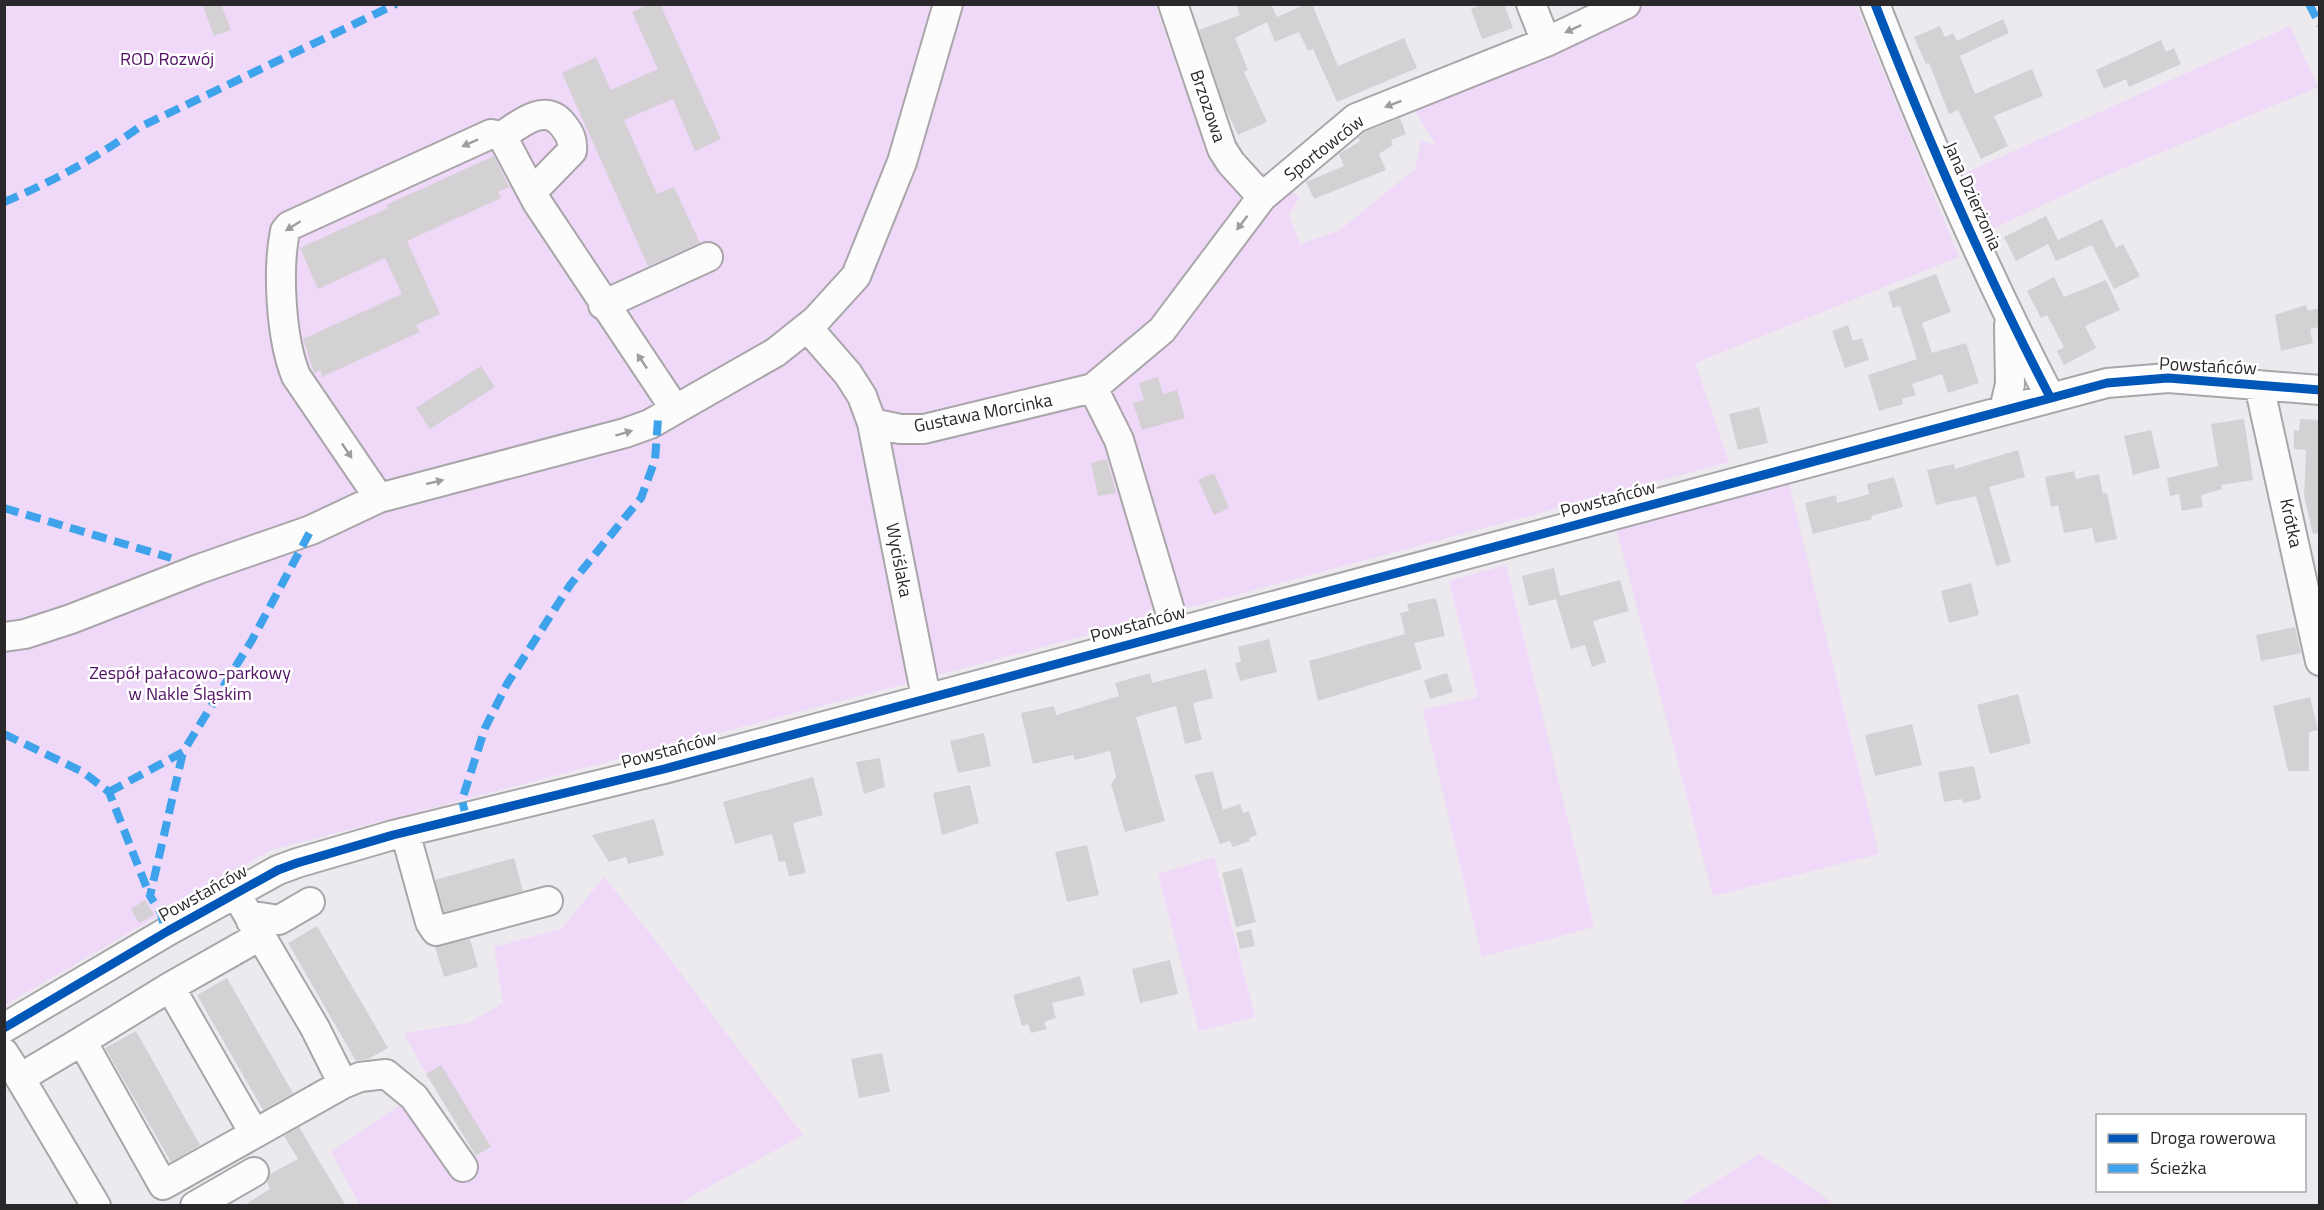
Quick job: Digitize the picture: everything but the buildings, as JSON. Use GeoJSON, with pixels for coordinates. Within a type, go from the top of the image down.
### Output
{"type":"FeatureCollection","features":[{"type":"Feature","properties":{"kind":"street"},"geometry":{"type":"LineString","coordinates":[[4,637],[25,634],[71,619],[199,569],[311,530],[379,498],[625,433],[650,423],[765,360],[808,328],[856,276],[902,162],[948,4]]}},
{"type":"Feature","properties":{"kind":"street","name":"Brzozowa"},"geometry":{"type":"LineString","coordinates":[[1173,4],[1222,149],[1231,163],[1262,197]]}},
{"type":"Feature","properties":{"kind":"street"},"geometry":{"type":"LineString","coordinates":[[1531,4],[1546,42]]}},
{"type":"Feature","properties":{"kind":"street","name":"Sportowców"},"geometry":{"type":"LineString","coordinates":[[1093,388],[1162,330],[1262,197],[1356,118],[1546,42],[1626,4]]}},
{"type":"Feature","properties":{"kind":"street","name":"Jana Dzierżonia"},"geometry":{"type":"LineString","coordinates":[[1875,4],[1917,110],[2008,317],[2050,397]]}},
{"type":"Feature","properties":{"kind":"street"},"geometry":{"type":"LineString","coordinates":[[379,498],[296,376],[290,362],[283,332],[285,231],[289,226],[464,146],[491,134],[501,136],[538,114],[548,114],[556,117],[569,133],[573,141],[572,151],[532,192]]}},
{"type":"Feature","properties":{"kind":"street"},"geometry":{"type":"LineString","coordinates":[[501,136],[532,192],[603,305],[675,409]]}},
{"type":"Feature","properties":{"kind":"street"},"geometry":{"type":"LineString","coordinates":[[603,305],[708,257]]}},
{"type":"Feature","properties":{"kind":"street","name":"Jana Dzierżonia"},"geometry":{"type":"LineString","coordinates":[[2004,410],[2010,384],[2008,317]]}},
{"type":"Feature","properties":{"kind":"street"},"geometry":{"type":"LineString","coordinates":[[808,328],[848,374],[862,396],[872,423]]}},
{"type":"Feature","properties":{"kind":"street","name":"Powstańców"},"geometry":{"type":"LineString","coordinates":[[4,1028],[168,931],[278,870],[405,832],[664,769],[926,697],[2107,383],[2168,378],[2319,390]]}},
{"type":"Feature","properties":{"kind":"street","name":"Krótka"},"geometry":{"type":"LineString","coordinates":[[2259,385],[2319,661]]}},
{"type":"Feature","properties":{"kind":"street"},"geometry":{"type":"LineString","coordinates":[[1093,388],[1119,440],[1176,631]]}},
{"type":"Feature","properties":{"kind":"street","name":"Gustawa Morcinka"},"geometry":{"type":"LineString","coordinates":[[872,423],[900,429],[924,429],[1093,388]]}},
{"type":"Feature","properties":{"kind":"street","name":"Wyciślaka"},"geometry":{"type":"LineString","coordinates":[[872,423],[926,697]]}},
{"type":"Feature","properties":{"kind":"street"},"geometry":{"type":"LineString","coordinates":[[405,832],[430,922],[436,931],[548,901]]}},
{"type":"Feature","properties":{"kind":"street"},"geometry":{"type":"LineString","coordinates":[[236,894],[315,1028],[344,1084]]}},
{"type":"Feature","properties":{"kind":"street"},"geometry":{"type":"LineString","coordinates":[[20,1078],[170,987],[256,929],[260,917],[279,920],[310,902]]}},
{"type":"Feature","properties":{"kind":"street"},"geometry":{"type":"LineString","coordinates":[[170,987],[254,1133]]}},
{"type":"Feature","properties":{"kind":"street"},"geometry":{"type":"LineString","coordinates":[[82,1041],[163,1185],[344,1084],[360,1077],[386,1074],[414,1097],[463,1167]]}},
{"type":"Feature","properties":{"kind":"street"},"geometry":{"type":"LineString","coordinates":[[4,1053],[96,1206]]}},
{"type":"Feature","properties":{"kind":"street"},"geometry":{"type":"LineString","coordinates":[[195,1206],[254,1172]]}},
{"type":"Feature","properties":{"kind":"green space"},"geometry":{"type":"Polygon","coordinates":[[[4,5],[1155,5],[1209,155],[1234,179],[1272,171],[1299,198],[1289,215],[1300,244],[1340,230],[1415,169],[1421,141],[1436,145],[1415,111],[1648,5],[1856,5],[1959,257],[1695,363],[1729,462],[909,683],[271,850],[5,1005],[4,5]]]}},
{"type":"Feature","properties":{"kind":"green space"},"geometry":{"type":"Polygon","coordinates":[[[2290,26],[2318,87],[2098,179],[1988,231],[1963,174],[2290,26]]]}},
{"type":"Feature","properties":{"kind":"green space"},"geometry":{"type":"Polygon","coordinates":[[[1788,480],[1879,854],[1713,896],[1616,528],[1788,480]]]}},
{"type":"Feature","properties":{"kind":"green space"},"geometry":{"type":"Polygon","coordinates":[[[1506,565],[1594,927],[1482,957],[1423,710],[1478,697],[1449,581],[1506,565]]]}},
{"type":"Feature","properties":{"kind":"green space"},"geometry":{"type":"Polygon","coordinates":[[[1214,857],[1255,1017],[1199,1031],[1158,874],[1214,857]]]}},
{"type":"Feature","properties":{"kind":"green space"},"geometry":{"type":"Polygon","coordinates":[[[604,877],[661,947],[803,1135],[674,1206],[360,1205],[331,1152],[401,1104],[454,1173],[491,1147],[426,1074],[404,1033],[469,1023],[503,1003],[494,947],[561,929],[604,877]]]}},
{"type":"Feature","properties":{"kind":"green space"},"geometry":{"type":"Polygon","coordinates":[[[1759,1154],[1813,1188],[1834,1205],[1679,1205],[1759,1154]]]}},
{"type":"Feature","properties":{"kind":"marked path"},"geometry":{"type":"LineString","coordinates":[[4,202],[73,169],[138,128],[396,4]]}},
{"type":"Feature","properties":{"kind":"marked path"},"geometry":{"type":"LineString","coordinates":[[2309,4],[2320,25]]}},
{"type":"Feature","properties":{"kind":"marked path"},"geometry":{"type":"LineString","coordinates":[[466,817],[462,800],[485,728],[507,684],[570,585],[641,498],[655,460],[658,419]]}},
{"type":"Feature","properties":{"kind":"marked path"},"geometry":{"type":"LineString","coordinates":[[4,508],[171,558]]}},
{"type":"Feature","properties":{"kind":"marked path"},"geometry":{"type":"LineString","coordinates":[[109,792],[183,752],[252,640],[311,530]]}},
{"type":"Feature","properties":{"kind":"marked path"},"geometry":{"type":"LineString","coordinates":[[4,734],[83,772],[109,792],[150,896]]}},
{"type":"Feature","properties":{"kind":"marked path"},"geometry":{"type":"LineString","coordinates":[[163,923],[161,913],[150,896],[183,752]]}},
{"type":"Feature","properties":{"kind":"cycle path"},"geometry":{"type":"LineString","coordinates":[[1875,4],[1957,203],[2050,397]]}},
{"type":"Feature","properties":{"kind":"cycle path"},"geometry":{"type":"LineString","coordinates":[[4,1028],[168,931],[278,870],[393,835],[664,769],[2107,383],[2168,378],[2320,390]]}},
{"type":"Feature","properties":{"kind":"park label","name":"ROD Rozwój"},"geometry":{"type":"Point","coordinates":[167,59]}},
{"type":"Feature","properties":{"kind":"park label","name":"Zespół pałacowo-parkowy w Nakle Śląskim"},"geometry":{"type":"Point","coordinates":[190,683]}}]}
